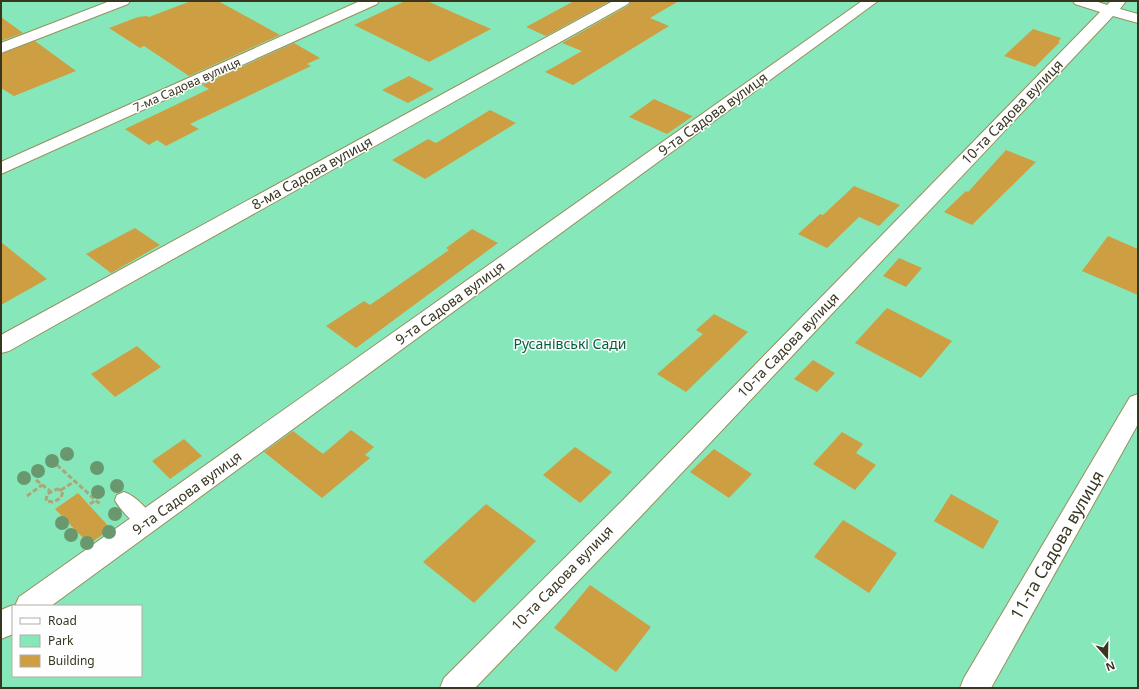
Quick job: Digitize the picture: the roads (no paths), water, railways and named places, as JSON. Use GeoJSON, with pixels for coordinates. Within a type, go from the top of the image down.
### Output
{"type":"FeatureCollection","features":[{"type":"Feature","properties":{"kind":"street"},"geometry":{"type":"LineString","coordinates":[[1,48],[123,1]]}},
{"type":"Feature","properties":{"kind":"street","name":"7-ма Садова вулиця"},"geometry":{"type":"LineString","coordinates":[[1,169],[372,1]]}},
{"type":"Feature","properties":{"kind":"street","name":"8-ма Садова вулиця"},"geometry":{"type":"LineString","coordinates":[[1,345],[623,1]]}},
{"type":"Feature","properties":{"kind":"street","name":"9-та Садова вулиця"},"geometry":{"type":"LineString","coordinates":[[31,605],[871,1]]}},
{"type":"Feature","properties":{"kind":"street"},"geometry":{"type":"LineString","coordinates":[[1080,1],[1115,6],[1138,19]]}},
{"type":"Feature","properties":{"kind":"street","name":"10-та Садова вулиця"},"geometry":{"type":"LineString","coordinates":[[455,688],[632,508],[1115,6]]}},
{"type":"Feature","properties":{"kind":"street","name":"11-та Садова вулиця"},"geometry":{"type":"LineString","coordinates":[[975,688],[1138,403]]}},
{"type":"Feature","properties":{"kind":"street"},"geometry":{"type":"LineString","coordinates":[[1,626],[12,619]]}},
{"type":"Feature","properties":{"kind":"lane"},"geometry":{"type":"LineString","coordinates":[[124,500],[146,522]]}},
{"type":"Feature","properties":{"kind":"park label","name":"Русанівські Сади"},"geometry":{"type":"Point","coordinates":[570,344]}}]}
